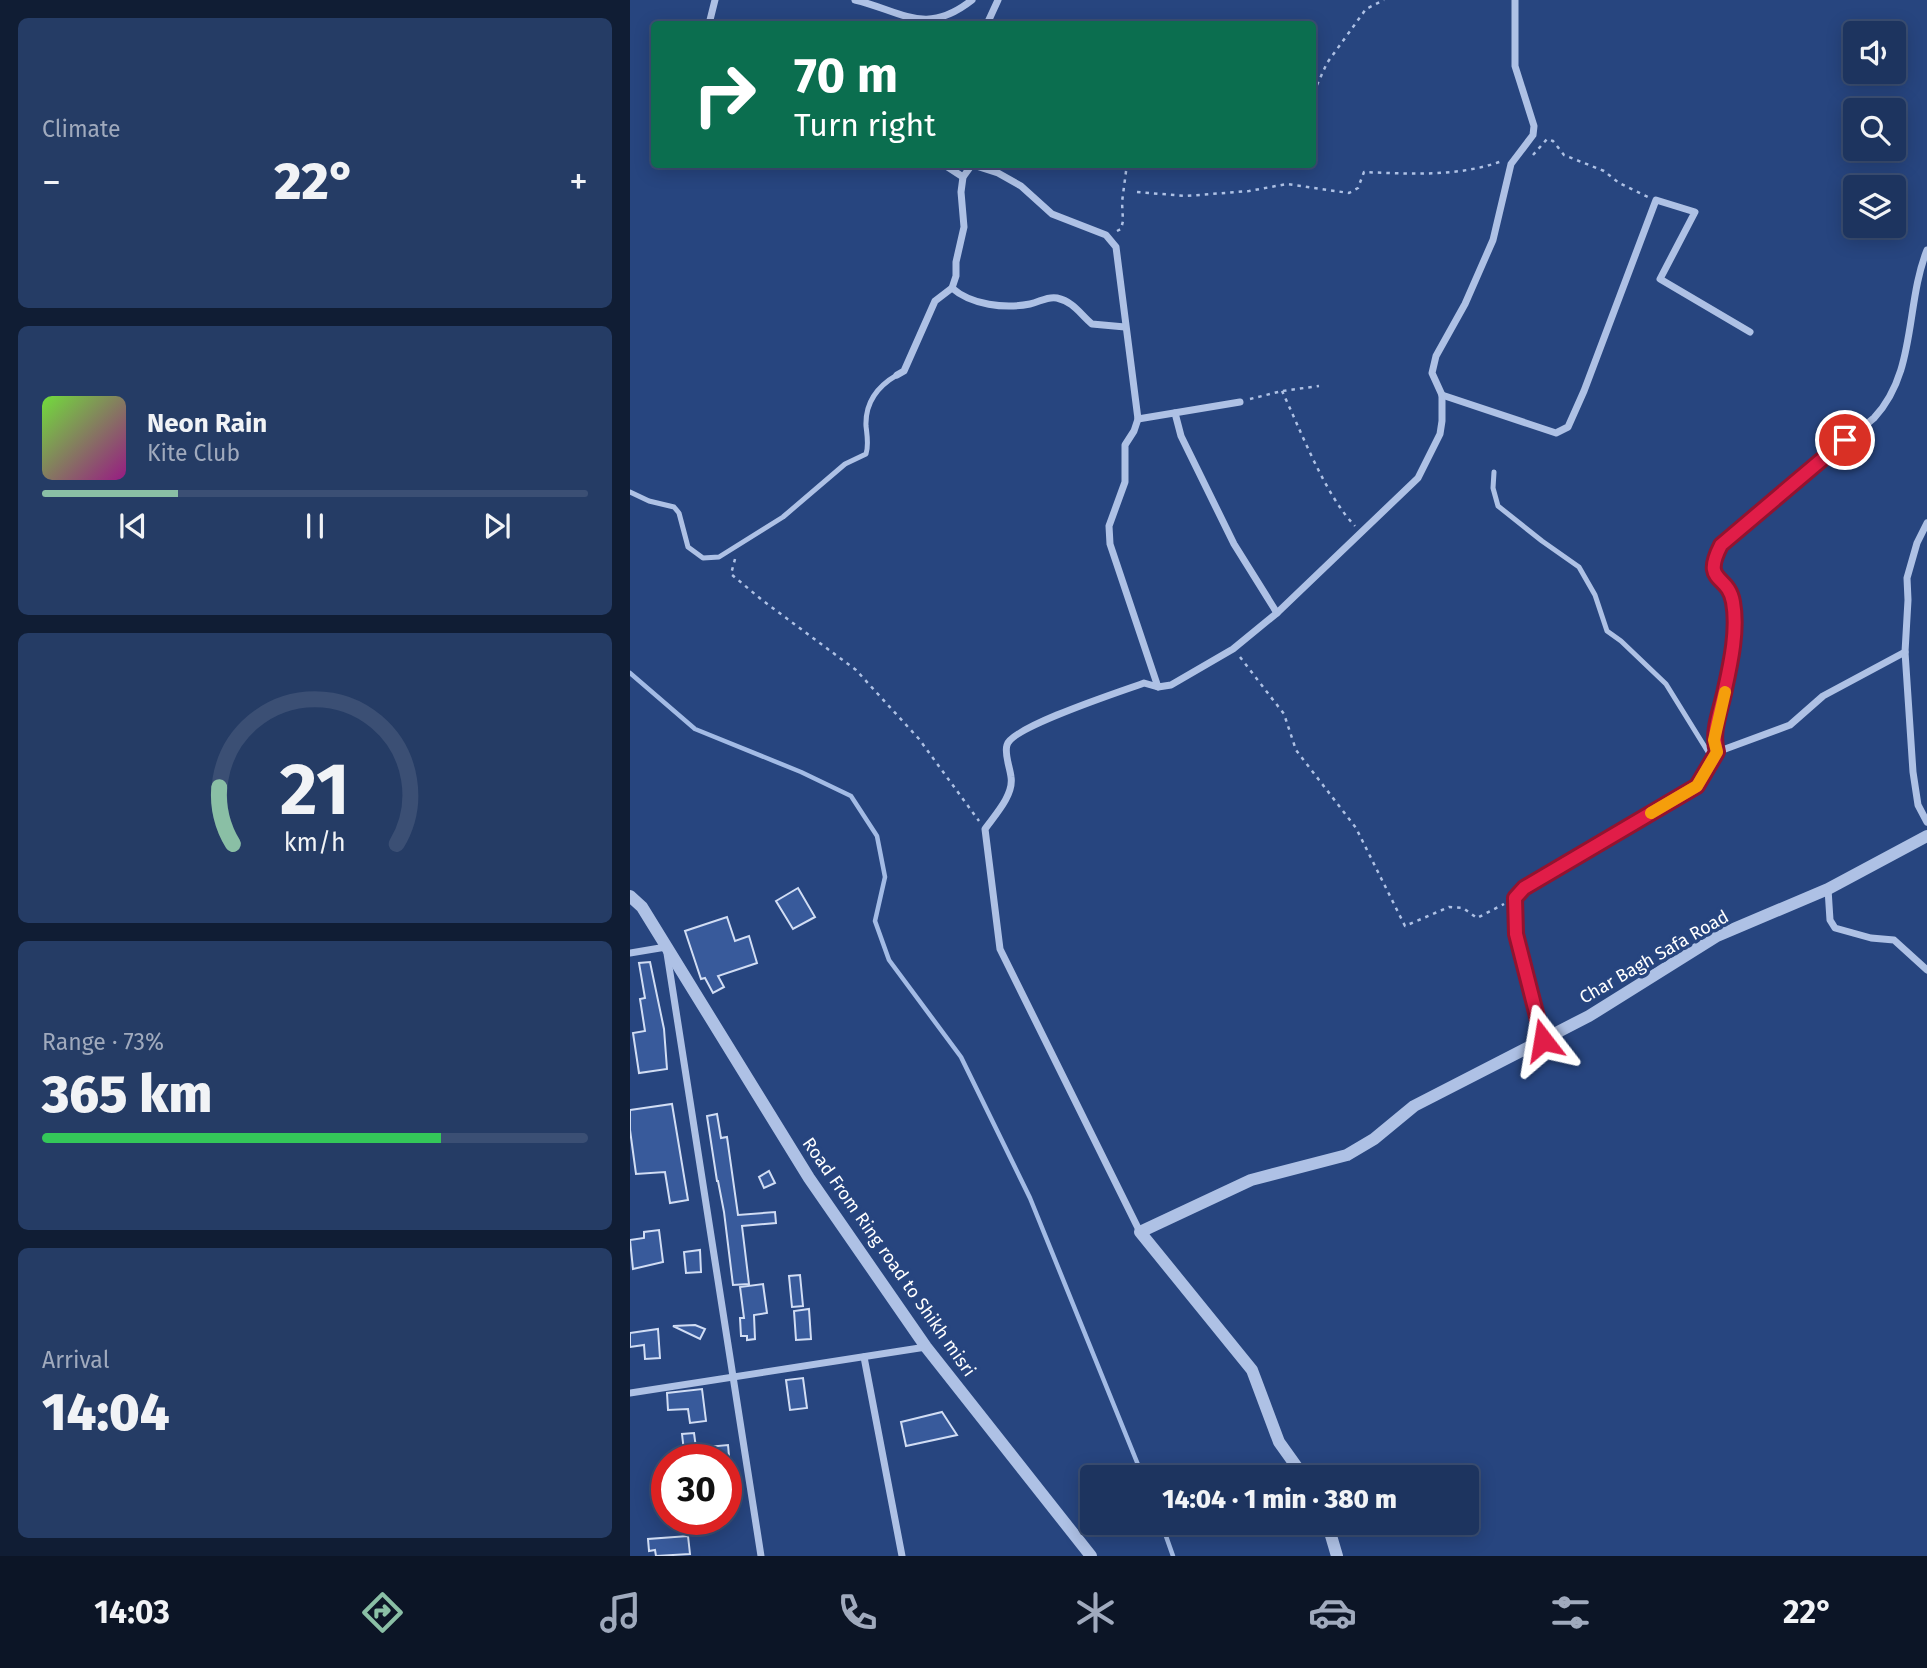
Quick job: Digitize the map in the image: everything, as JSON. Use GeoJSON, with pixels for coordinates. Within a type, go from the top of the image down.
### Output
{"type":"FeatureCollection","features":[{"type":"Feature","properties":{"kind":"street"},"geometry":{"type":"LineString","coordinates":[[710,21],[715,0]]}},
{"type":"Feature","properties":{"kind":"street"},"geometry":{"type":"LineString","coordinates":[[855,0],[922,21],[942,17],[972,0]]}},
{"type":"Feature","properties":{"kind":"street"},"geometry":{"type":"LineString","coordinates":[[988,21],[998,0]]}},
{"type":"Feature","properties":{"kind":"street"},"geometry":{"type":"LineString","coordinates":[[1295,1465],[1279,1443],[1252,1370],[1140,1232],[1000,949],[985,829],[1006,798],[1012,781],[1007,741],[1026,727],[1144,682],[1158,687],[1171,685],[1233,649],[1278,612],[1418,478],[1440,434],[1442,421],[1442,395],[1432,373],[1436,356],[1465,304],[1493,240],[1511,164],[1533,135],[1534,126],[1515,66],[1516,0]]}},
{"type":"Feature","properties":{"kind":"street"},"geometry":{"type":"LineString","coordinates":[[949,168],[963,177]]}},
{"type":"Feature","properties":{"kind":"street"},"geometry":{"type":"LineString","coordinates":[[897,375],[904,372],[935,301],[952,288],[964,227],[961,192],[963,177],[968,168]]}},
{"type":"Feature","properties":{"kind":"street"},"geometry":{"type":"LineString","coordinates":[[980,168],[998,173],[1021,186],[1052,214],[1106,235],[1115,247],[1138,419],[1125,445],[1125,482],[1109,526],[1110,544],[1158,687]]}},
{"type":"Feature","properties":{"kind":"street"},"geometry":{"type":"LineString","coordinates":[[1442,395],[1556,433],[1568,428],[1656,200],[1695,212],[1660,279],[1751,332]]}},
{"type":"Feature","properties":{"kind":"street"},"geometry":{"type":"LineString","coordinates":[[1543,1040],[1516,934],[1515,898],[1524,888],[1697,786],[1715,756],[1714,740],[1726,687],[1733,636],[1733,600],[1714,574],[1713,561],[1721,545],[1874,418],[1886,405],[1903,366],[1924,276],[1927,250]]}},
{"type":"Feature","properties":{"kind":"street"},"geometry":{"type":"LineString","coordinates":[[952,288],[963,297],[1000,306],[1056,298],[1080,309],[1091,324],[1125,327]]}},
{"type":"Feature","properties":{"kind":"street"},"geometry":{"type":"LineString","coordinates":[[1138,419],[1240,402]]}},
{"type":"Feature","properties":{"kind":"street"},"geometry":{"type":"LineString","coordinates":[[1175,413],[1181,436],[1234,544],[1278,612]]}},
{"type":"Feature","properties":{"kind":"street"},"geometry":{"type":"LineString","coordinates":[[1927,523],[1917,543],[1907,578],[1905,652],[1913,772],[1918,805],[1927,822]]}},
{"type":"Feature","properties":{"kind":"street"},"geometry":{"type":"LineString","coordinates":[[1715,756],[1790,725],[1823,696],[1905,652]]}},
{"type":"Feature","properties":{"kind":"street","name":"Char Bagh Safa Road"},"geometry":{"type":"LineString","coordinates":[[1140,1232],[1251,1180],[1348,1155],[1374,1139],[1415,1106],[1589,1016],[1717,936],[1828,890],[1927,836]]}},
{"type":"Feature","properties":{"kind":"street"},"geometry":{"type":"LineString","coordinates":[[1828,890],[1830,920],[1835,928],[1871,938],[1894,940],[1927,970]]}},
{"type":"Feature","properties":{"kind":"street","name":"Road From Ring road to Shikh misri"},"geometry":{"type":"LineString","coordinates":[[630,896],[642,907],[809,1178],[926,1347],[1091,1556]]}},
{"type":"Feature","properties":{"kind":"street"},"geometry":{"type":"LineString","coordinates":[[630,953],[666,947],[761,1556]]}},
{"type":"Feature","properties":{"kind":"street"},"geometry":{"type":"LineString","coordinates":[[630,1393],[926,1347]]}},
{"type":"Feature","properties":{"kind":"street"},"geometry":{"type":"LineString","coordinates":[[864,1357],[902,1556]]}},
{"type":"Feature","properties":{"kind":"street"},"geometry":{"type":"LineString","coordinates":[[1331,1535],[1337,1556]]}},
{"type":"Feature","properties":{"kind":"lane"},"geometry":{"type":"LineString","coordinates":[[630,492],[649,501],[674,507],[679,513],[688,547],[703,558],[719,557],[783,517],[845,464],[866,454],[869,403],[882,384],[897,375]]}},
{"type":"Feature","properties":{"kind":"lane"},"geometry":{"type":"LineString","coordinates":[[1494,472],[1493,488],[1498,506],[1579,566],[1595,595],[1607,631],[1666,684],[1715,756]]}},
{"type":"Feature","properties":{"kind":"path"},"geometry":{"type":"LineString","coordinates":[[1317,85],[1327,63],[1366,9],[1384,0]]}},
{"type":"Feature","properties":{"kind":"path"},"geometry":{"type":"LineString","coordinates":[[1530,158],[1547,139],[1553,141],[1564,155],[1604,171],[1619,184],[1656,200]]}},
{"type":"Feature","properties":{"kind":"path"},"geometry":{"type":"LineString","coordinates":[[1136,192],[1186,196],[1250,191],[1287,184],[1349,193],[1358,188],[1364,172],[1404,174],[1466,170],[1508,159],[1511,164]]}},
{"type":"Feature","properties":{"kind":"path"},"geometry":{"type":"LineString","coordinates":[[1106,235],[1121,229],[1126,168]]}},
{"type":"Feature","properties":{"kind":"path"},"geometry":{"type":"LineString","coordinates":[[1240,402],[1282,391],[1319,386]]}},
{"type":"Feature","properties":{"kind":"path"},"geometry":{"type":"LineString","coordinates":[[1282,391],[1325,481],[1345,516],[1362,532]]}},
{"type":"Feature","properties":{"kind":"path"},"geometry":{"type":"LineString","coordinates":[[740,544],[731,574],[856,670],[919,739],[985,829]]}},
{"type":"Feature","properties":{"kind":"path"},"geometry":{"type":"LineString","coordinates":[[1233,649],[1284,714],[1296,750],[1356,828],[1405,926],[1449,907],[1463,908],[1477,918],[1515,898]]}},
{"type":"Feature","properties":{"kind":"building"},"geometry":{"type":"Polygon","coordinates":[[[798,888],[815,917],[793,929],[776,901],[798,888]]]}},
{"type":"Feature","properties":{"kind":"building"},"geometry":{"type":"Polygon","coordinates":[[[727,917],[735,941],[749,936],[757,963],[718,976],[724,987],[713,993],[705,978],[701,979],[685,931],[727,917]]]}},
{"type":"Feature","properties":{"kind":"building"},"geometry":{"type":"Polygon","coordinates":[[[650,962],[664,1029],[667,1069],[639,1073],[633,1033],[645,1031],[640,999],[645,998],[639,963],[650,962]]]}},
{"type":"Feature","properties":{"kind":"building"},"geometry":{"type":"Polygon","coordinates":[[[672,1104],[688,1200],[670,1203],[665,1172],[636,1174],[630,1110],[672,1104]]]}},
{"type":"Feature","properties":{"kind":"building"},"geometry":{"type":"Polygon","coordinates":[[[717,1114],[721,1138],[727,1137],[738,1215],[775,1212],[776,1223],[742,1226],[749,1284],[733,1285],[724,1212],[707,1116],[717,1114]]]}},
{"type":"Feature","properties":{"kind":"building"},"geometry":{"type":"Polygon","coordinates":[[[769,1171],[775,1183],[764,1188],[759,1177],[769,1171]]]}},
{"type":"Feature","properties":{"kind":"building"},"geometry":{"type":"Polygon","coordinates":[[[659,1230],[663,1262],[633,1269],[630,1240],[644,1238],[644,1232],[659,1230]]]}},
{"type":"Feature","properties":{"kind":"building"},"geometry":{"type":"Polygon","coordinates":[[[700,1250],[701,1272],[686,1273],[684,1252],[700,1250]]]}},
{"type":"Feature","properties":{"kind":"building"},"geometry":{"type":"Polygon","coordinates":[[[800,1275],[803,1306],[792,1307],[789,1276],[800,1275]]]}},
{"type":"Feature","properties":{"kind":"building"},"geometry":{"type":"Polygon","coordinates":[[[763,1284],[767,1313],[754,1315],[755,1339],[747,1340],[747,1336],[741,1336],[740,1318],[744,1318],[740,1287],[763,1284]]]}},
{"type":"Feature","properties":{"kind":"building"},"geometry":{"type":"Polygon","coordinates":[[[809,1309],[811,1339],[796,1340],[794,1311],[809,1309]]]}},
{"type":"Feature","properties":{"kind":"building"},"geometry":{"type":"Polygon","coordinates":[[[695,1325],[705,1329],[700,1339],[673,1326],[695,1325]]]}},
{"type":"Feature","properties":{"kind":"building"},"geometry":{"type":"Polygon","coordinates":[[[658,1329],[660,1358],[645,1359],[644,1345],[630,1347],[630,1333],[658,1329]]]}},
{"type":"Feature","properties":{"kind":"building"},"geometry":{"type":"Polygon","coordinates":[[[803,1378],[807,1408],[790,1410],[786,1380],[803,1378]]]}},
{"type":"Feature","properties":{"kind":"building"},"geometry":{"type":"Polygon","coordinates":[[[702,1389],[706,1421],[690,1423],[688,1409],[668,1410],[667,1393],[702,1389]]]}},
{"type":"Feature","properties":{"kind":"building"},"geometry":{"type":"Polygon","coordinates":[[[942,1412],[957,1435],[906,1446],[901,1422],[942,1412]]]}},
{"type":"Feature","properties":{"kind":"building"},"geometry":{"type":"Polygon","coordinates":[[[694,1433],[695,1444],[683,1444],[682,1434],[694,1433]]]}},
{"type":"Feature","properties":{"kind":"building"},"geometry":{"type":"Polygon","coordinates":[[[688,1536],[690,1554],[656,1556],[655,1550],[649,1551],[648,1539],[688,1536]]]}},
{"type":"Feature","properties":{"kind":"waterway"},"geometry":{"type":"LineString","coordinates":[[630,673],[695,729],[801,772],[851,796],[877,836],[885,877],[875,921],[889,960],[961,1057],[1030,1198],[1138,1465]]}},
{"type":"Feature","properties":{"kind":"waterway"},"geometry":{"type":"LineString","coordinates":[[1166,1535],[1173,1556]]}},
{"type":"Feature","properties":{"kind":"slow traffic"},"geometry":{"type":"LineString","coordinates":[[1651,813],[1697,786],[1707,772],[1717,752],[1714,740],[1725,692]]}},
{"type":"Feature","properties":{"kind":"route"},"geometry":{"type":"LineString","coordinates":[[1543,1040],[1516,934],[1515,898],[1524,888],[1697,786],[1717,752],[1714,740],[1726,687],[1733,636],[1733,600],[1714,574],[1713,561],[1721,545],[1845,440]]}}]}
